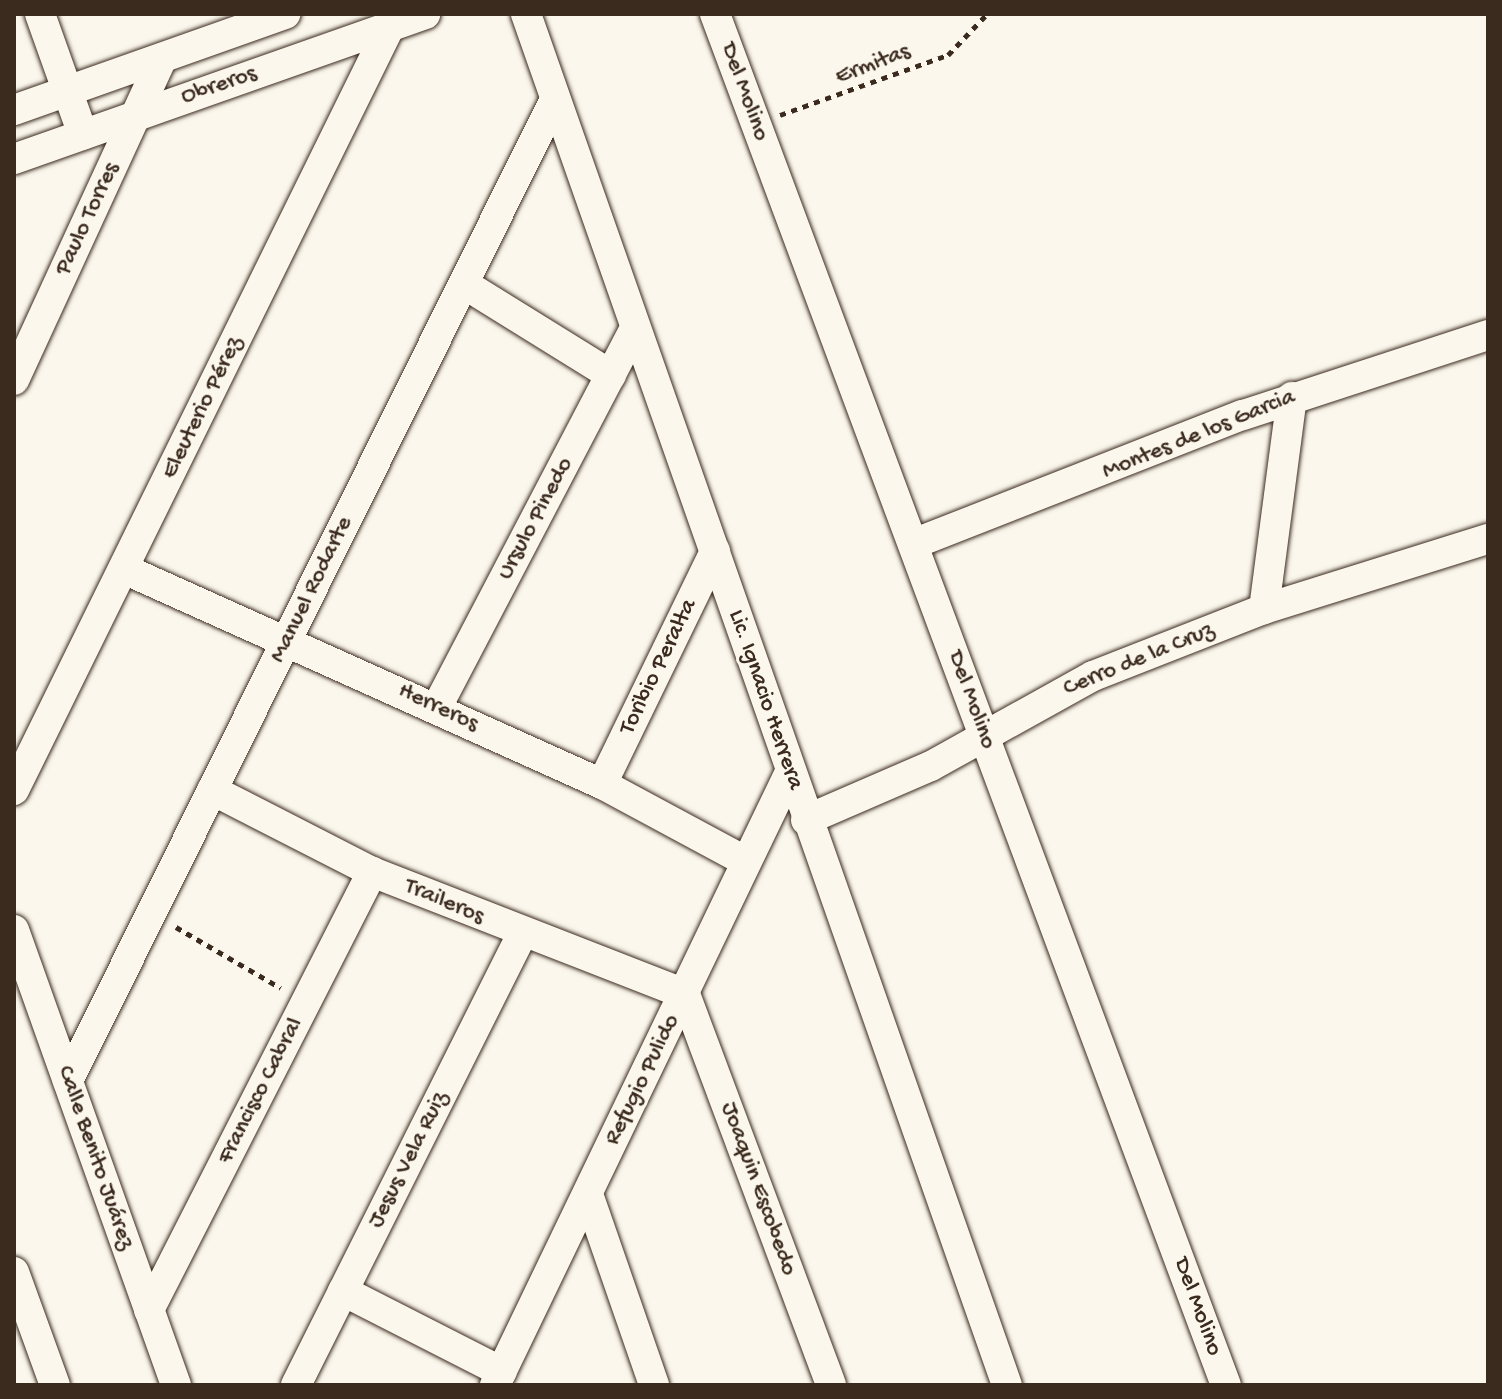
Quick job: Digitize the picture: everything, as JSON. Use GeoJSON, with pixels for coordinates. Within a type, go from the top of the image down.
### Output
{"type":"FeatureCollection","features":[{"type":"Feature","properties":{"kind":"street"},"geometry":{"type":"LineString","coordinates":[[40,14],[83,135]]}},
{"type":"Feature","properties":{"kind":"street","name":"Obreros"},"geometry":{"type":"LineString","coordinates":[[14,110],[162,58],[236,22],[285,14]]}},
{"type":"Feature","properties":{"kind":"street","name":"Obreros"},"geometry":{"type":"LineString","coordinates":[[14,159],[425,14]]}},
{"type":"Feature","properties":{"kind":"street","name":"Lic. Ignacio Herrera"},"geometry":{"type":"LineString","coordinates":[[526,14],[634,330],[715,551],[789,774],[1007,1385]]}},
{"type":"Feature","properties":{"kind":"street","name":"Del Molino"},"geometry":{"type":"LineString","coordinates":[[715,14],[1226,1385]]}},
{"type":"Feature","properties":{"kind":"street"},"geometry":{"type":"LineString","coordinates":[[236,22],[255,73]]}},
{"type":"Feature","properties":{"kind":"street","name":"Eleuterio Pérez"},"geometry":{"type":"LineString","coordinates":[[14,790],[390,26]]}},
{"type":"Feature","properties":{"kind":"street","name":"Paulo Torres"},"geometry":{"type":"LineString","coordinates":[[14,380],[162,58]]}},
{"type":"Feature","properties":{"kind":"street","name":"Manuel Rodarte"},"geometry":{"type":"LineString","coordinates":[[68,1081],[555,99]]}},
{"type":"Feature","properties":{"kind":"street"},"geometry":{"type":"LineString","coordinates":[[464,284],[611,375]]}},
{"type":"Feature","properties":{"kind":"street","name":"Ursulo Pinedo"},"geometry":{"type":"LineString","coordinates":[[437,707],[634,330]]}},
{"type":"Feature","properties":{"kind":"street","name":"Montes de los Garcia"},"geometry":{"type":"LineString","coordinates":[[913,544],[1292,397],[1488,335]]}},
{"type":"Feature","properties":{"kind":"street"},"geometry":{"type":"LineString","coordinates":[[1264,609],[1292,397]]}},
{"type":"Feature","properties":{"kind":"street","name":"Cerro de la Cruz"},"geometry":{"type":"LineString","coordinates":[[806,820],[984,736],[1093,676],[1264,609],[1488,539]]}},
{"type":"Feature","properties":{"kind":"street","name":"Toribio Peralta"},"geometry":{"type":"LineString","coordinates":[[602,784],[715,551]]}},
{"type":"Feature","properties":{"kind":"street","name":"Herreros"},"geometry":{"type":"LineString","coordinates":[[124,569],[288,638],[602,784],[745,861]]}},
{"type":"Feature","properties":{"kind":"street","name":"Refugio Pulido"},"geometry":{"type":"LineString","coordinates":[[498,1378],[789,774]]}},
{"type":"Feature","properties":{"kind":"street","name":"Traileros"},"geometry":{"type":"LineString","coordinates":[[212,790],[372,872],[522,934],[685,994]]}},
{"type":"Feature","properties":{"kind":"street","name":"Francisco Cabral"},"geometry":{"type":"LineString","coordinates":[[149,1310],[372,872]]}},
{"type":"Feature","properties":{"kind":"street","name":"Calle Benito Juárez"},"geometry":{"type":"LineString","coordinates":[[14,930],[176,1385]]}},
{"type":"Feature","properties":{"kind":"street","name":"Jesus Vela Ruiz"},"geometry":{"type":"LineString","coordinates":[[296,1385],[522,934]]}},
{"type":"Feature","properties":{"kind":"street","name":"Joaquin Escobedo"},"geometry":{"type":"LineString","coordinates":[[685,994],[831,1385]]}},
{"type":"Feature","properties":{"kind":"street"},"geometry":{"type":"LineString","coordinates":[[588,1194],[654,1385]]}},
{"type":"Feature","properties":{"kind":"street"},"geometry":{"type":"LineString","coordinates":[[14,1272],[55,1385]]}},
{"type":"Feature","properties":{"kind":"street"},"geometry":{"type":"LineString","coordinates":[[343,1291],[498,1378]]}},
{"type":"Feature","properties":{"kind":"path","name":"Ermitas"},"geometry":{"type":"LineString","coordinates":[[755,122],[948,55],[987,14]]}},
{"type":"Feature","properties":{"kind":"path"},"geometry":{"type":"LineString","coordinates":[[152,912],[306,1003]]}}]}
